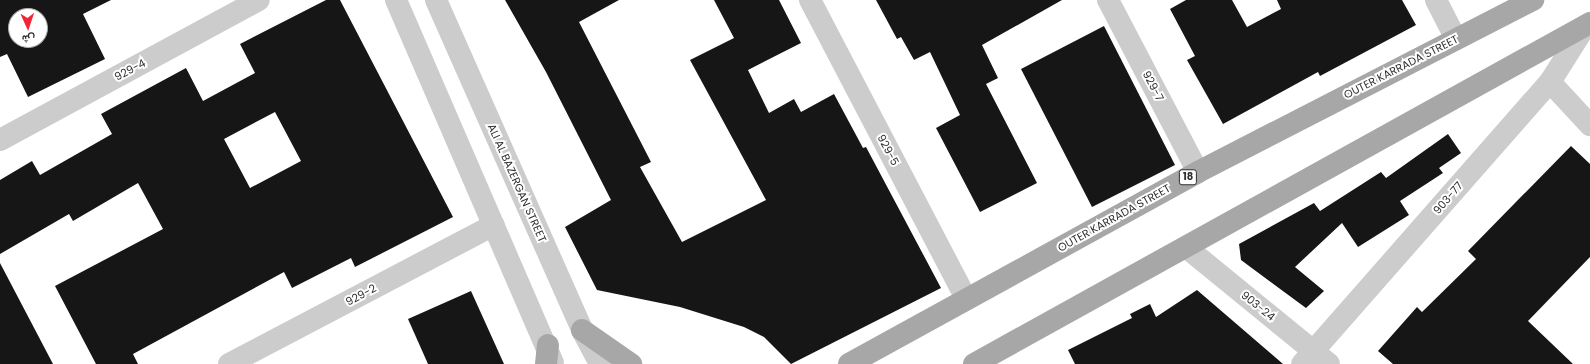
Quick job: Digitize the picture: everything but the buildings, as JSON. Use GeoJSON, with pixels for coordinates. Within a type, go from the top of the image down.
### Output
{"type":"FeatureCollection","features":[{"type":"Feature","properties":{"kind":"main road","name":"OUTER KARRADA STREET"},"geometry":{"type":"LineString","coordinates":[[849,364],[1198,172],[1533,0]]}},
{"type":"Feature","properties":{"kind":"main road"},"geometry":{"type":"LineString","coordinates":[[974,364],[1186,248],[1588,24]]}},
{"type":"Feature","properties":{"kind":"main road"},"geometry":{"type":"LineString","coordinates":[[582,330],[631,364]]}},
{"type":"Feature","properties":{"kind":"street","name":"929-4"},"geometry":{"type":"LineString","coordinates":[[0,140],[259,0]]}},
{"type":"Feature","properties":{"kind":"street"},"geometry":{"type":"LineString","coordinates":[[396,0],[494,225],[549,358]]}},
{"type":"Feature","properties":{"kind":"street","name":"ALI AL BAZERGAN STREET"},"geometry":{"type":"LineString","coordinates":[[436,0],[582,330],[600,364]]}},
{"type":"Feature","properties":{"kind":"street","name":"929-5"},"geometry":{"type":"LineString","coordinates":[[810,0],[966,299]]}},
{"type":"Feature","properties":{"kind":"street","name":"929-7"},"geometry":{"type":"LineString","coordinates":[[1108,0],[1198,172]]}},
{"type":"Feature","properties":{"kind":"street"},"geometry":{"type":"LineString","coordinates":[[1436,0],[1456,39]]}},
{"type":"Feature","properties":{"kind":"street","name":"903-77"},"geometry":{"type":"LineString","coordinates":[[1315,360],[1550,82],[1588,24]]}},
{"type":"Feature","properties":{"kind":"street"},"geometry":{"type":"LineString","coordinates":[[1550,82],[1590,125]]}},
{"type":"Feature","properties":{"kind":"street","name":"929-2"},"geometry":{"type":"LineString","coordinates":[[229,364],[494,225]]}},
{"type":"Feature","properties":{"kind":"street","name":"903-24"},"geometry":{"type":"LineString","coordinates":[[1186,248],[1315,360]]}}]}
